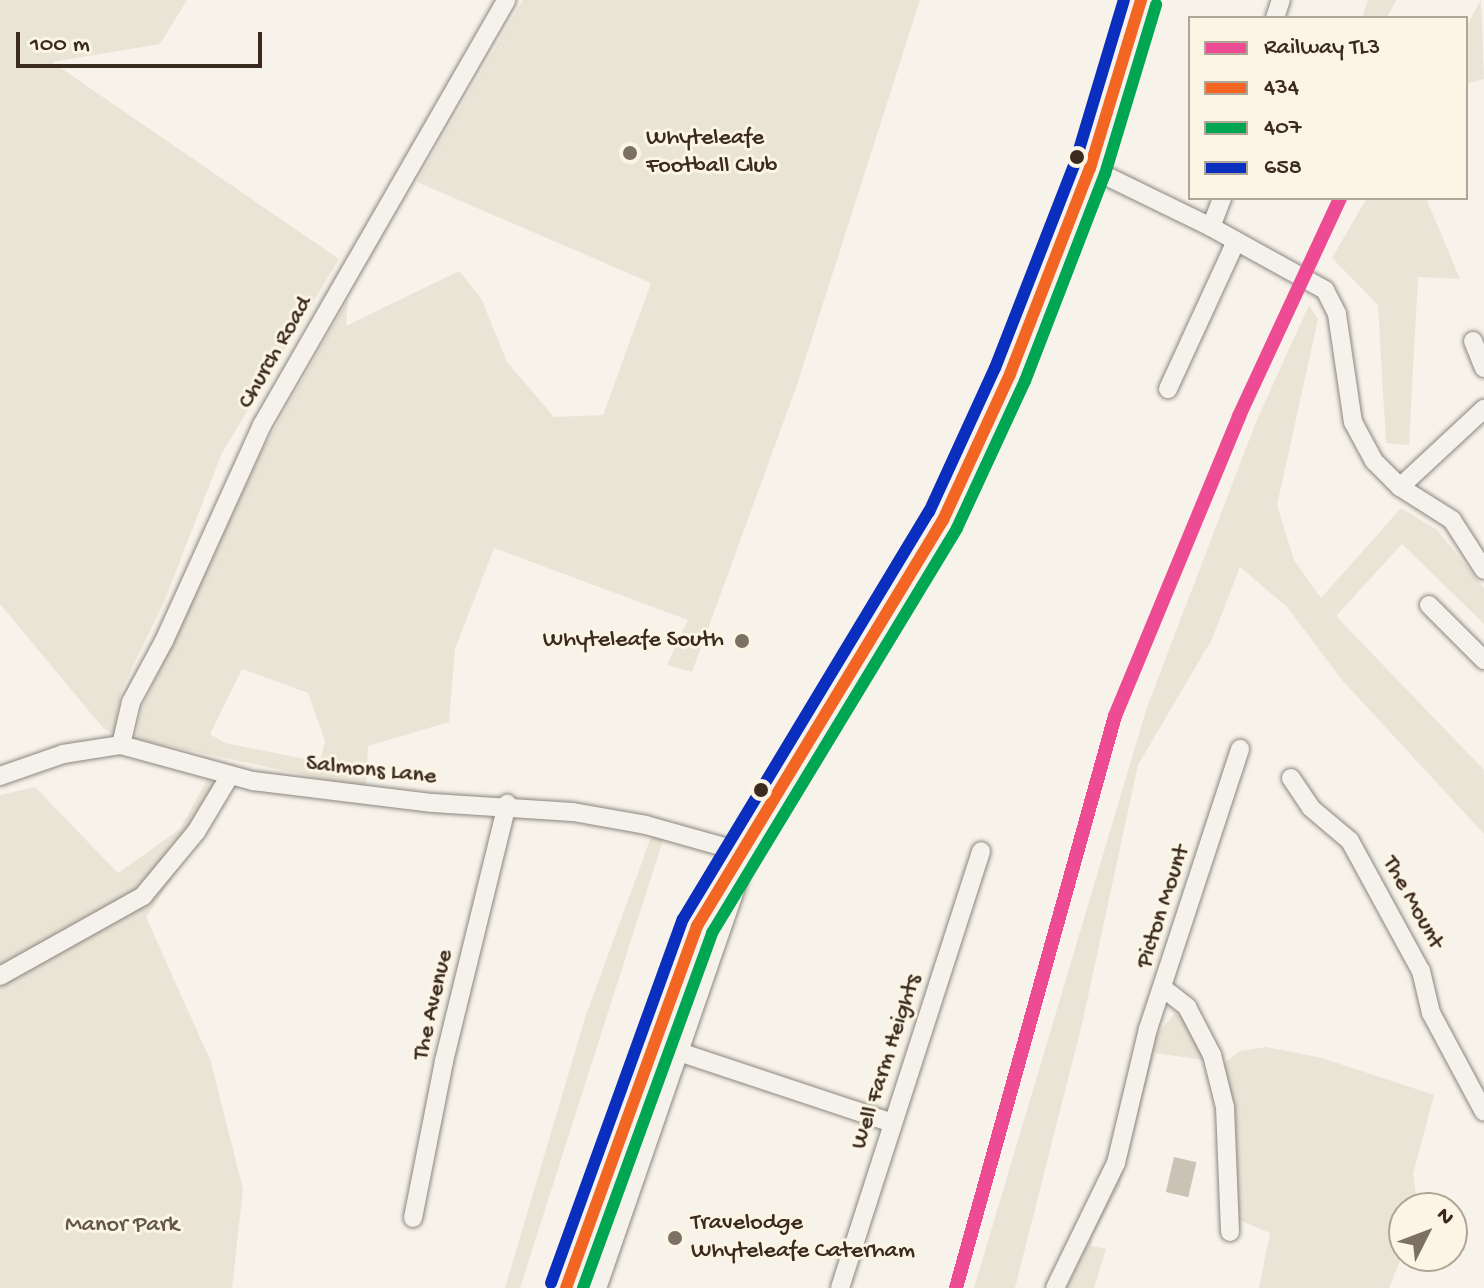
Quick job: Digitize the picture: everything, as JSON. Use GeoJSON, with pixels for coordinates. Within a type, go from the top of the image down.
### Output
{"type":"FeatureCollection","features":[{"type":"Feature","properties":{"kind":"highway"},"geometry":{"type":"LineString","coordinates":[[566,1288],[742,852],[943,520],[1010,374],[1090,168],[1141,0]]}},
{"type":"Feature","properties":{"kind":"highway"},"geometry":{"type":"LineString","coordinates":[[593,1288],[663,1047]]}},
{"type":"Feature","properties":{"kind":"street","name":"Church Road"},"geometry":{"type":"LineString","coordinates":[[121,745],[131,702],[164,641],[262,425],[506,0]]}},
{"type":"Feature","properties":{"kind":"street"},"geometry":{"type":"LineString","coordinates":[[1090,168],[1211,227],[1325,290],[1334,302],[1353,422],[1374,461],[1400,487],[1452,520],[1484,570]]}},
{"type":"Feature","properties":{"kind":"street"},"geometry":{"type":"LineString","coordinates":[[1211,227],[1221,200]]}},
{"type":"Feature","properties":{"kind":"street"},"geometry":{"type":"LineString","coordinates":[[1168,389],[1236,241]]}},
{"type":"Feature","properties":{"kind":"street"},"geometry":{"type":"LineString","coordinates":[[1473,341],[1484,368]]}},
{"type":"Feature","properties":{"kind":"street"},"geometry":{"type":"LineString","coordinates":[[1400,487],[1484,409]]}},
{"type":"Feature","properties":{"kind":"street"},"geometry":{"type":"LineString","coordinates":[[1429,605],[1484,660]]}},
{"type":"Feature","properties":{"kind":"street","name":"Salmons Lane"},"geometry":{"type":"LineString","coordinates":[[0,776],[78,750],[121,745],[204,765],[229,777],[382,798],[507,804],[646,825],[742,852]]}},
{"type":"Feature","properties":{"kind":"street","name":"Picton Mount"},"geometry":{"type":"LineString","coordinates":[[1055,1288],[1116,1163],[1135,1080],[1240,749]]}},
{"type":"Feature","properties":{"kind":"street"},"geometry":{"type":"LineString","coordinates":[[0,976],[143,896],[196,832],[229,777]]}},
{"type":"Feature","properties":{"kind":"street","name":"The Mount"},"geometry":{"type":"LineString","coordinates":[[1291,778],[1311,808],[1350,841],[1421,971],[1431,1013],[1484,1112]]}},
{"type":"Feature","properties":{"kind":"street","name":"The Avenue"},"geometry":{"type":"LineString","coordinates":[[413,1218],[444,1061],[507,804]]}},
{"type":"Feature","properties":{"kind":"street","name":"Well Farm Heights"},"geometry":{"type":"LineString","coordinates":[[840,1288],[981,851]]}},
{"type":"Feature","properties":{"kind":"street"},"geometry":{"type":"LineString","coordinates":[[1163,988],[1187,1007],[1212,1055],[1225,1107],[1230,1232]]}},
{"type":"Feature","properties":{"kind":"street"},"geometry":{"type":"LineString","coordinates":[[663,1047],[892,1123]]}},
{"type":"Feature","properties":{"kind":"green space"},"geometry":{"type":"Polygon","coordinates":[[[0,0],[187,0],[160,44],[52,62],[339,259],[222,453],[164,602],[121,691],[114,734],[103,728],[0,604],[0,0]]]}},
{"type":"Feature","properties":{"kind":"green space"},"geometry":{"type":"Polygon","coordinates":[[[523,0],[920,0],[796,388],[692,672],[667,665],[688,620],[494,548],[455,649],[449,722],[368,746],[366,788],[136,739],[141,710],[263,449],[348,300],[346,326],[459,271],[481,298],[507,362],[554,417],[603,415],[651,283],[417,182],[523,0]],[[242,669],[210,734],[225,743],[320,762],[325,741],[308,693],[242,669]]]}},
{"type":"Feature","properties":{"kind":"green space"},"geometry":{"type":"Polygon","coordinates":[[[1368,0],[1396,0],[1388,16],[1363,16],[1368,0]]]}},
{"type":"Feature","properties":{"kind":"green space"},"geometry":{"type":"Polygon","coordinates":[[[1481,0],[1484,79],[1468,83],[1468,23],[1481,0]]]}},
{"type":"Feature","properties":{"kind":"green space"},"geometry":{"type":"Polygon","coordinates":[[[1366,200],[1427,200],[1460,279],[1418,277],[1409,445],[1386,443],[1378,305],[1332,258],[1366,200]]]}},
{"type":"Feature","properties":{"kind":"green space"},"geometry":{"type":"Polygon","coordinates":[[[1309,305],[1318,319],[1277,505],[1294,560],[1321,598],[1401,508],[1437,530],[1484,588],[1484,624],[1402,544],[1336,616],[1484,770],[1484,834],[1342,680],[1287,607],[1240,567],[1212,639],[1138,765],[1082,1024],[1015,1288],[974,1288],[1147,707],[1256,422],[1309,305]]]}},
{"type":"Feature","properties":{"kind":"green space","name":"Manor Park"},"geometry":{"type":"Polygon","coordinates":[[[208,778],[213,785],[207,826],[146,917],[211,1062],[243,1189],[232,1288],[0,1288],[0,795],[35,787],[118,873],[180,829],[208,778]]]}},
{"type":"Feature","properties":{"kind":"green space"},"geometry":{"type":"Polygon","coordinates":[[[651,837],[664,837],[520,1288],[505,1288],[585,1018],[651,837]]]}},
{"type":"Feature","properties":{"kind":"green space"},"geometry":{"type":"Polygon","coordinates":[[[1175,1013],[1184,1018],[1204,1060],[1154,1053],[1120,1186],[1093,1236],[1091,1246],[1106,1249],[1094,1288],[1066,1288],[1117,1182],[1155,1036],[1175,1013]]]}},
{"type":"Feature","properties":{"kind":"green space"},"geometry":{"type":"Polygon","coordinates":[[[1266,1047],[1322,1058],[1434,1095],[1413,1174],[1416,1192],[1388,1192],[1388,1272],[1395,1272],[1389,1288],[1259,1288],[1270,1233],[1237,1219],[1236,1139],[1223,1064],[1240,1051],[1266,1047]]]}},
{"type":"Feature","properties":{"kind":"shaded area"},"geometry":{"type":"Polygon","coordinates":[[[1174,1157],[1196,1162],[1188,1197],[1166,1192],[1174,1157]]]}},
{"type":"Feature","properties":{"kind":"rail line","name":"TL3"},"geometry":{"type":"LineString","coordinates":[[956,1288],[1115,716],[1239,416],[1339,200]]}},
{"type":"Feature","properties":{"kind":"transit line","name":"658"},"geometry":{"type":"LineString","coordinates":[[551,1283],[683,919],[929,512],[995,368],[1075,163],[1124,0]]}},
{"type":"Feature","properties":{"kind":"transit line","name":"434"},"geometry":{"type":"LineString","coordinates":[[566,1288],[697,926],[943,520],[1010,374],[1090,168],[1141,0]]}},
{"type":"Feature","properties":{"kind":"transit line","name":"407"},"geometry":{"type":"LineString","coordinates":[[583,1288],[712,933],[957,528],[1025,381],[1105,174],[1156,5]]}},
{"type":"Feature","properties":{"kind":"place","name":"Whyteleafe Football Club"},"geometry":{"type":"Point","coordinates":[630,153]}},
{"type":"Feature","properties":{"kind":"place","name":"Whyteleafe South"},"geometry":{"type":"Point","coordinates":[742,641]}},
{"type":"Feature","properties":{"kind":"place","name":"Travelodge Whyteleafe Caterham"},"geometry":{"type":"Point","coordinates":[675,1238]}}]}
